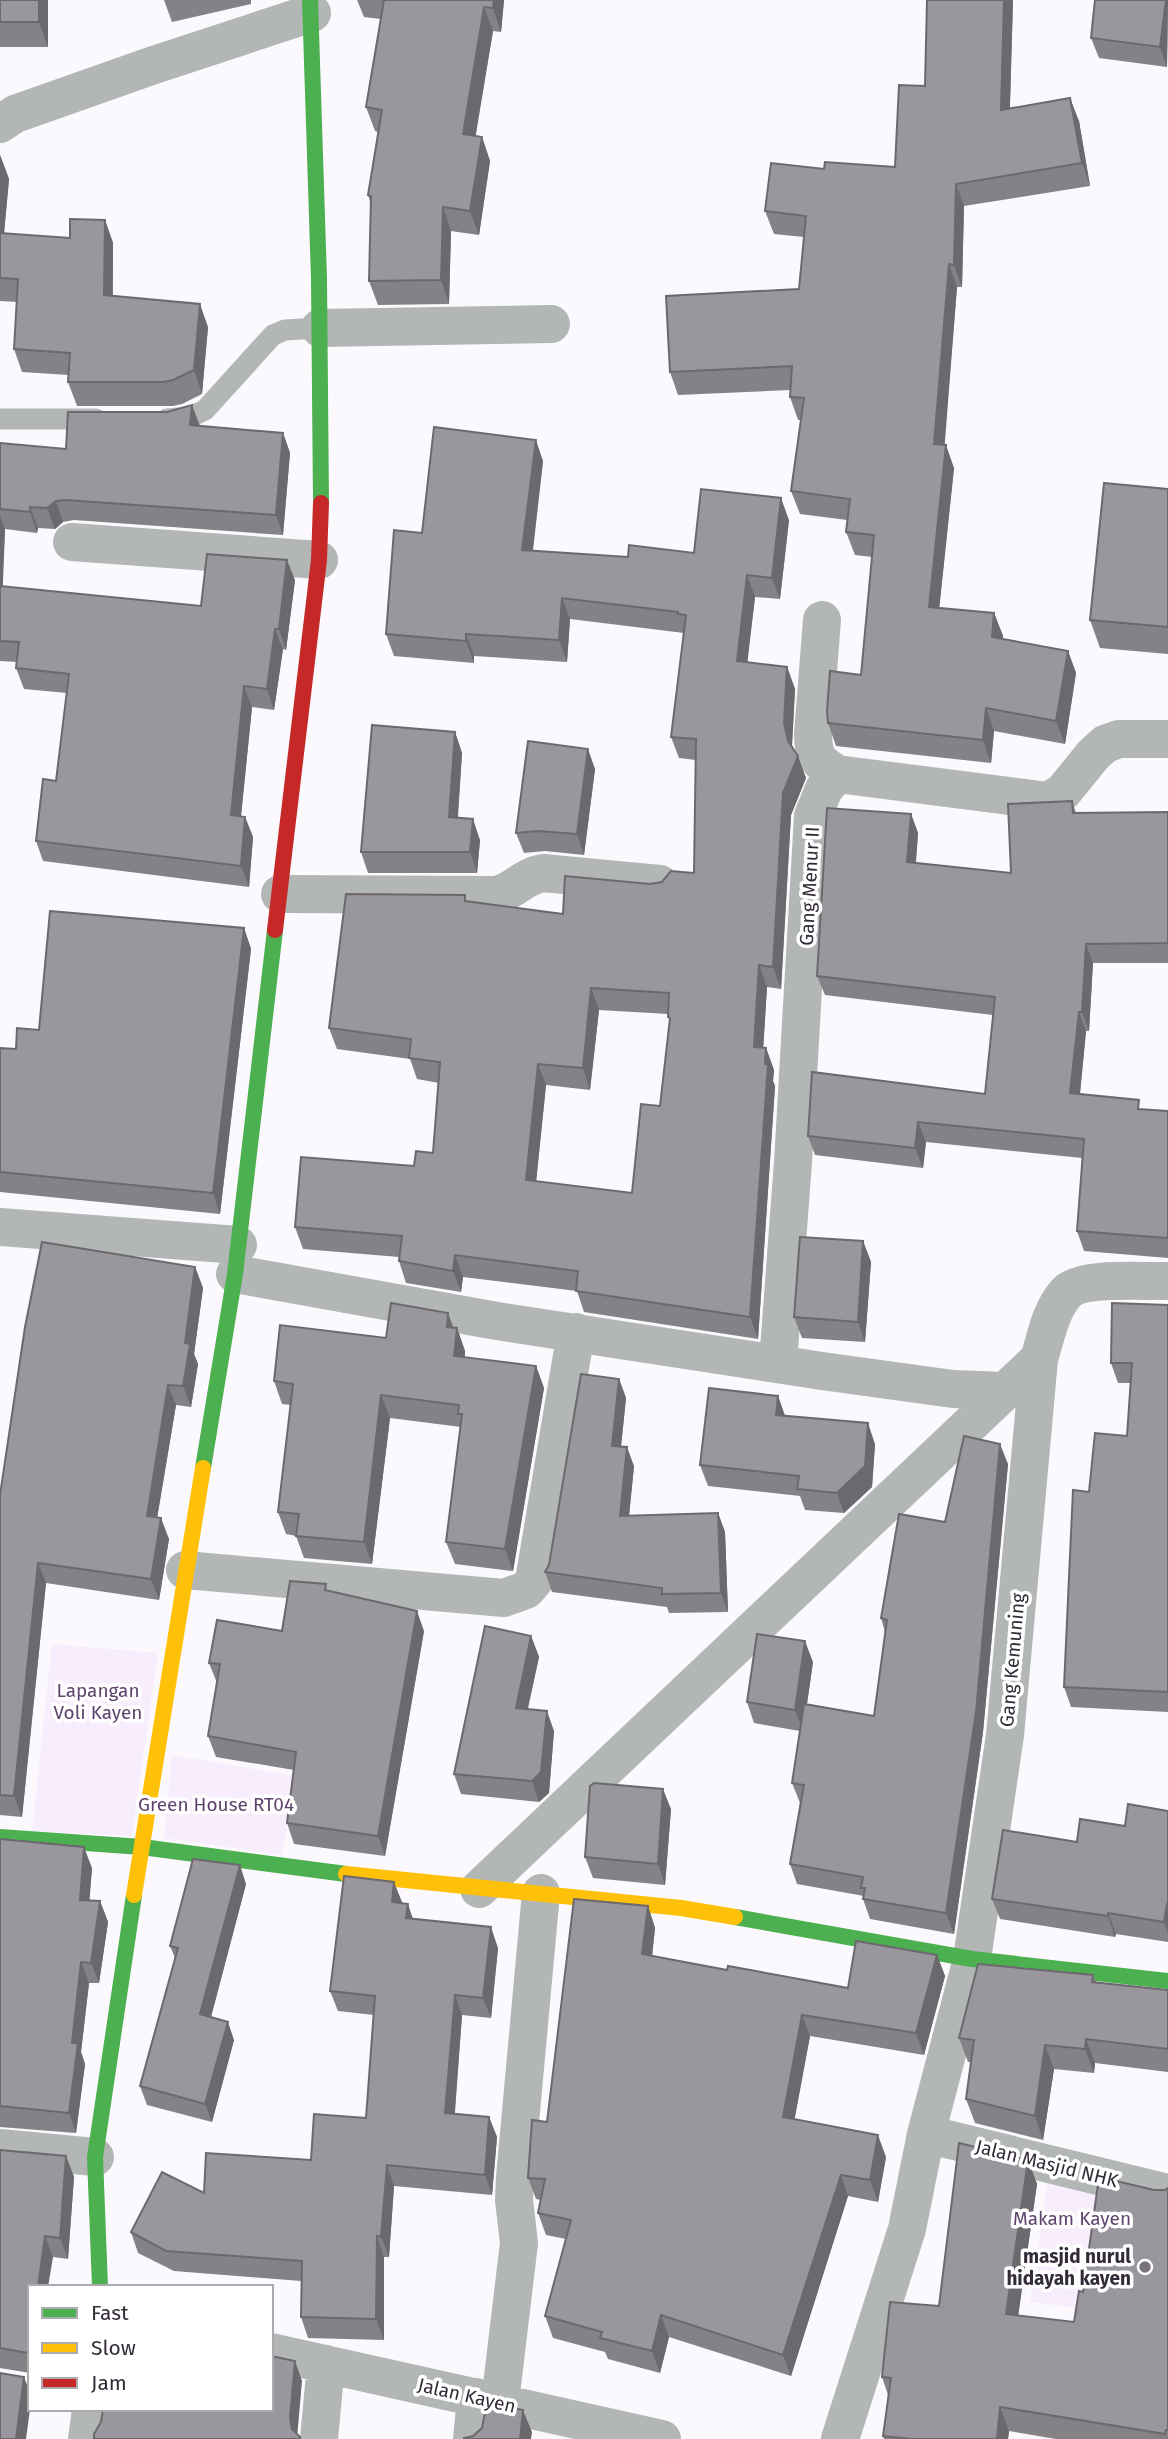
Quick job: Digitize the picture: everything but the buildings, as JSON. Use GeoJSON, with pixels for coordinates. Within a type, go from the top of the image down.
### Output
{"type":"FeatureCollection","features":[{"type":"Feature","properties":{"kind":"street"},"geometry":{"type":"LineString","coordinates":[[0,124],[15,114],[311,6],[320,328],[319,560],[236,1259],[150,1786],[95,2157],[100,2285]]}},
{"type":"Feature","properties":{"kind":"street"},"geometry":{"type":"LineString","coordinates":[[320,328],[551,324]]}},
{"type":"Feature","properties":{"kind":"street"},"geometry":{"type":"LineString","coordinates":[[72,542],[319,560]]}},
{"type":"Feature","properties":{"kind":"street"},"geometry":{"type":"LineString","coordinates":[[822,620],[814,751],[818,763],[837,774],[1048,801],[1063,792],[1105,744],[1119,739],[1168,739]]}},
{"type":"Feature","properties":{"kind":"street","name":"Gang Menur II"},"geometry":{"type":"LineString","coordinates":[[778,1363],[794,1149],[813,816],[824,789],[837,774]]}},
{"type":"Feature","properties":{"kind":"street"},"geometry":{"type":"LineString","coordinates":[[280,894],[497,895],[507,893],[526,878],[542,873],[660,884]]}},
{"type":"Feature","properties":{"kind":"street"},"geometry":{"type":"LineString","coordinates":[[0,1227],[236,1259],[497,1321],[953,1389],[1004,1391]]}},
{"type":"Feature","properties":{"kind":"street","name":"Gang Kemuning"},"geometry":{"type":"LineString","coordinates":[[840,2439],[906,2229],[926,2134],[972,1959],[1005,1734],[1039,1359],[1054,1312],[1067,1291],[1082,1283],[1168,1281]]}},
{"type":"Feature","properties":{"kind":"street"},"geometry":{"type":"LineString","coordinates":[[185,1570],[504,1598],[526,1590],[534,1581],[576,1332]]}},
{"type":"Feature","properties":{"kind":"street"},"geometry":{"type":"LineString","coordinates":[[479,1889],[1039,1359]]}},
{"type":"Feature","properties":{"kind":"street"},"geometry":{"type":"LineString","coordinates":[[0,1837],[142,1847],[279,1866],[681,1909],[972,1959],[1168,1980]]}},
{"type":"Feature","properties":{"kind":"street"},"geometry":{"type":"LineString","coordinates":[[472,2439],[488,2400],[519,2243],[514,2200],[515,2177],[541,1893]]}},
{"type":"Feature","properties":{"kind":"street","name":"Jalan Masjid NHK"},"geometry":{"type":"LineString","coordinates":[[926,2134],[1168,2193]]}},
{"type":"Feature","properties":{"kind":"street"},"geometry":{"type":"LineString","coordinates":[[0,2148],[95,2157]]}},
{"type":"Feature","properties":{"kind":"street","name":"Jalan Kayen"},"geometry":{"type":"LineString","coordinates":[[273,2352],[662,2439]]}},
{"type":"Feature","properties":{"kind":"street"},"geometry":{"type":"LineString","coordinates":[[319,2439],[326,2364]]}},
{"type":"Feature","properties":{"kind":"street"},"geometry":{"type":"LineString","coordinates":[[87,2439],[91,2411]]}},
{"type":"Feature","properties":{"kind":"lane"},"geometry":{"type":"LineString","coordinates":[[147,419],[190,416],[205,410],[274,335],[285,330],[320,328]]}},
{"type":"Feature","properties":{"kind":"lane"},"geometry":{"type":"LineString","coordinates":[[0,419],[120,419]]}},
{"type":"Feature","properties":{"kind":"green space","name":"Lapangan Voli Kayen"},"geometry":{"type":"Polygon","coordinates":[[[52,1644],[158,1653],[132,1836],[32,1831],[52,1644]]]}},
{"type":"Feature","properties":{"kind":"green space","name":"Green House RT04"},"geometry":{"type":"Polygon","coordinates":[[[172,1755],[294,1776],[282,1855],[164,1838],[172,1755]]]}},
{"type":"Feature","properties":{"kind":"green space","name":"Makam Kayen"},"geometry":{"type":"Polygon","coordinates":[[[1048,2178],[1108,2185],[1086,2309],[1030,2302],[1048,2178]]]}},
{"type":"Feature","properties":{"kind":"traffic: fast"},"geometry":{"type":"LineString","coordinates":[[310,0],[319,279],[321,503]]}},
{"type":"Feature","properties":{"kind":"traffic: fast"},"geometry":{"type":"LineString","coordinates":[[203,1468],[235,1274],[275,930]]}},
{"type":"Feature","properties":{"kind":"traffic: fast"},"geometry":{"type":"LineString","coordinates":[[0,1837],[142,1847],[346,1874]]}},
{"type":"Feature","properties":{"kind":"traffic: fast"},"geometry":{"type":"LineString","coordinates":[[100,2285],[95,2157],[134,1895]]}},
{"type":"Feature","properties":{"kind":"traffic: fast"},"geometry":{"type":"LineString","coordinates":[[735,1917],[972,1959],[1168,1981]]}},
{"type":"Feature","properties":{"kind":"traffic: slow"},"geometry":{"type":"LineString","coordinates":[[134,1895],[203,1468]]}},
{"type":"Feature","properties":{"kind":"traffic: slow"},"geometry":{"type":"LineString","coordinates":[[346,1874],[681,1908],[735,1917]]}},
{"type":"Feature","properties":{"kind":"traffic: jam"},"geometry":{"type":"LineString","coordinates":[[275,930],[319,560],[321,503]]}},
{"type":"Feature","properties":{"kind":"place","name":"masjid nurul hidayah kayen"},"geometry":{"type":"Point","coordinates":[1145,2267]}}]}
